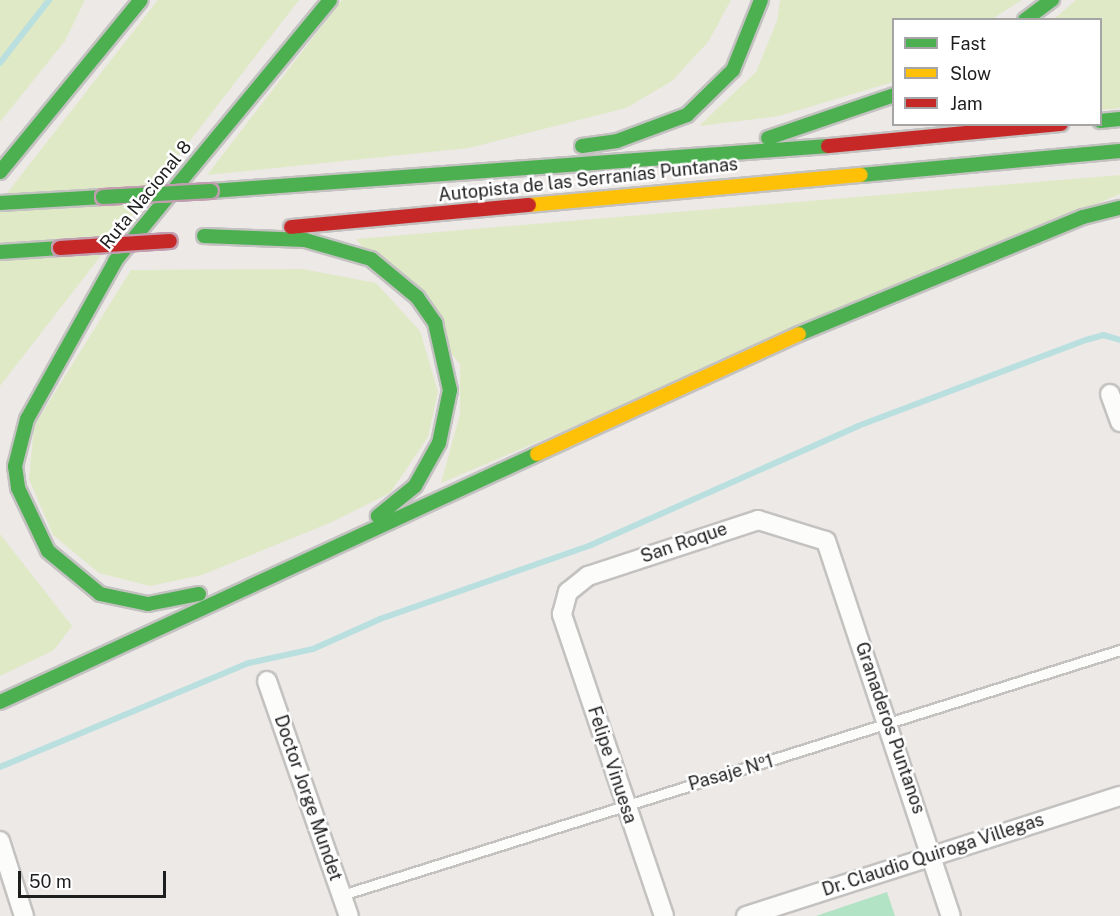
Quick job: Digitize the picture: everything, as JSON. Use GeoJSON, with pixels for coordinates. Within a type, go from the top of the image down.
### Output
{"type":"FeatureCollection","features":[{"type":"Feature","properties":{"kind":"highway"},"geometry":{"type":"LineString","coordinates":[[0,172],[79,80],[141,0]]}},
{"type":"Feature","properties":{"kind":"highway","name":"Ruta Nacional 8"},"geometry":{"type":"LineString","coordinates":[[34,374],[116,260],[330,0]]}},
{"type":"Feature","properties":{"kind":"highway"},"geometry":{"type":"LineString","coordinates":[[444,171],[616,141],[687,115],[733,70],[761,0]]}},
{"type":"Feature","properties":{"kind":"highway"},"geometry":{"type":"LineString","coordinates":[[1028,18],[1052,0]]}},
{"type":"Feature","properties":{"kind":"highway"},"geometry":{"type":"LineString","coordinates":[[79,80],[111,10]]}},
{"type":"Feature","properties":{"kind":"highway"},"geometry":{"type":"LineString","coordinates":[[715,156],[892,95]]}},
{"type":"Feature","properties":{"kind":"highway"},"geometry":{"type":"LineString","coordinates":[[1102,121],[1120,119]]}},
{"type":"Feature","properties":{"kind":"highway","name":"Autopista de las Serranías Puntanas"},"geometry":{"type":"LineString","coordinates":[[0,203],[211,190],[444,171],[715,156],[1039,126]]}},
{"type":"Feature","properties":{"kind":"highway","name":"Autopista de las Serranías Puntanas"},"geometry":{"type":"LineString","coordinates":[[0,252],[187,238],[1120,151]]}},
{"type":"Feature","properties":{"kind":"highway"},"geometry":{"type":"LineString","coordinates":[[0,702],[833,318],[1083,217],[1120,208]]}},
{"type":"Feature","properties":{"kind":"highway"},"geometry":{"type":"LineString","coordinates":[[116,260],[27,419],[15,466],[25,510],[48,551],[100,594],[148,604],[192,597],[390,509],[428,466],[439,444],[450,390],[435,323],[417,297],[371,259],[305,240],[187,238]]}},
{"type":"Feature","properties":{"kind":"street"},"geometry":{"type":"LineString","coordinates":[[1110,394],[1120,422]]}},
{"type":"Feature","properties":{"kind":"street","name":"San Roque"},"geometry":{"type":"LineString","coordinates":[[562,614],[568,592],[588,576],[748,520],[809,531],[826,541]]}},
{"type":"Feature","properties":{"kind":"street","name":"Granaderos Puntanos"},"geometry":{"type":"LineString","coordinates":[[826,541],[933,854],[951,916]]}},
{"type":"Feature","properties":{"kind":"street","name":"Felipe Vinuesa"},"geometry":{"type":"LineString","coordinates":[[562,614],[623,802],[664,916]]}},
{"type":"Feature","properties":{"kind":"street","name":"Doctor Jorge Mundet"},"geometry":{"type":"LineString","coordinates":[[267,681],[349,916]]}},
{"type":"Feature","properties":{"kind":"street","name":"Dr. Claudio Quiroga Villegas"},"geometry":{"type":"LineString","coordinates":[[746,916],[933,854],[1120,796]]}},
{"type":"Feature","properties":{"kind":"street"},"geometry":{"type":"LineString","coordinates":[[0,841],[24,916]]}},
{"type":"Feature","properties":{"kind":"lane","name":"Pasaje Nº1"},"geometry":{"type":"LineString","coordinates":[[342,895],[623,802],[888,724],[1120,650]]}},
{"type":"Feature","properties":{"kind":"green space"},"geometry":{"type":"Polygon","coordinates":[[[0,0],[85,0],[65,41],[0,122],[0,0]]]}},
{"type":"Feature","properties":{"kind":"green space"},"geometry":{"type":"Polygon","coordinates":[[[158,0],[299,0],[0,386],[0,202],[158,0]]]}},
{"type":"Feature","properties":{"kind":"green space"},"geometry":{"type":"Polygon","coordinates":[[[342,0],[731,0],[708,42],[672,81],[626,108],[469,148],[207,175],[342,0]]]}},
{"type":"Feature","properties":{"kind":"green space"},"geometry":{"type":"Polygon","coordinates":[[[780,0],[1022,0],[994,18],[892,18],[892,82],[779,116],[699,126],[756,72],[777,21],[780,0]]]}},
{"type":"Feature","properties":{"kind":"green space"},"geometry":{"type":"Polygon","coordinates":[[[1076,0],[1120,0],[1120,108],[1102,110],[1102,18],[1055,18],[1076,0]]]}},
{"type":"Feature","properties":{"kind":"green space"},"geometry":{"type":"Polygon","coordinates":[[[1120,175],[1120,194],[441,483],[460,414],[460,364],[356,239],[1120,175]]]}},
{"type":"Feature","properties":{"kind":"green space"},"geometry":{"type":"Polygon","coordinates":[[[303,269],[376,283],[420,331],[438,392],[428,437],[390,493],[332,522],[202,575],[150,586],[99,573],[53,535],[29,479],[34,426],[131,270],[303,269]]]}},
{"type":"Feature","properties":{"kind":"green space"},"geometry":{"type":"Polygon","coordinates":[[[0,534],[72,626],[54,650],[0,676],[0,534]]]}},
{"type":"Feature","properties":{"kind":"green space"},"geometry":{"type":"Polygon","coordinates":[[[887,892],[895,916],[816,916],[887,892]]]}},
{"type":"Feature","properties":{"kind":"waterway"},"geometry":{"type":"LineString","coordinates":[[0,63],[49,0]]}},
{"type":"Feature","properties":{"kind":"waterway"},"geometry":{"type":"LineString","coordinates":[[0,767],[249,663],[313,649],[380,619],[591,545],[858,426],[1086,340],[1103,335],[1120,340]]}},
{"type":"Feature","properties":{"kind":"traffic: fast"},"geometry":{"type":"LineString","coordinates":[[0,172],[141,0]]}},
{"type":"Feature","properties":{"kind":"traffic: fast"},"geometry":{"type":"LineString","coordinates":[[115,261],[330,0]]}},
{"type":"Feature","properties":{"kind":"traffic: fast"},"geometry":{"type":"LineString","coordinates":[[582,146],[617,141],[687,115],[733,70],[761,0]]}},
{"type":"Feature","properties":{"kind":"traffic: fast"},"geometry":{"type":"LineString","coordinates":[[1028,18],[1052,0]]}},
{"type":"Feature","properties":{"kind":"traffic: fast"},"geometry":{"type":"LineString","coordinates":[[768,138],[892,96]]}},
{"type":"Feature","properties":{"kind":"traffic: fast"},"geometry":{"type":"LineString","coordinates":[[1102,121],[1120,119]]}},
{"type":"Feature","properties":{"kind":"traffic: fast"},"geometry":{"type":"LineString","coordinates":[[211,191],[828,146]]}},
{"type":"Feature","properties":{"kind":"traffic: fast"},"geometry":{"type":"LineString","coordinates":[[861,175],[1120,151]]}},
{"type":"Feature","properties":{"kind":"traffic: fast"},"geometry":{"type":"LineString","coordinates":[[103,197],[211,191]]}},
{"type":"Feature","properties":{"kind":"traffic: fast"},"geometry":{"type":"LineString","coordinates":[[0,203],[103,197]]}},
{"type":"Feature","properties":{"kind":"traffic: fast"},"geometry":{"type":"LineString","coordinates":[[799,334],[1083,217],[1120,208]]}},
{"type":"Feature","properties":{"kind":"traffic: fast"},"geometry":{"type":"LineString","coordinates":[[204,236],[305,240],[371,259],[417,297],[435,323],[450,390],[439,443],[415,486],[378,516]]}},
{"type":"Feature","properties":{"kind":"traffic: fast"},"geometry":{"type":"LineString","coordinates":[[0,252],[60,248]]}},
{"type":"Feature","properties":{"kind":"traffic: fast"},"geometry":{"type":"LineString","coordinates":[[116,260],[27,419],[15,466],[18,488],[48,551],[100,594],[148,604],[199,594]]}},
{"type":"Feature","properties":{"kind":"traffic: fast"},"geometry":{"type":"LineString","coordinates":[[0,702],[537,454]]}},
{"type":"Feature","properties":{"kind":"traffic: slow"},"geometry":{"type":"LineString","coordinates":[[529,205],[861,175]]}},
{"type":"Feature","properties":{"kind":"traffic: slow"},"geometry":{"type":"LineString","coordinates":[[537,454],[799,334]]}},
{"type":"Feature","properties":{"kind":"traffic: jam"},"geometry":{"type":"LineString","coordinates":[[828,146],[1040,126]]}},
{"type":"Feature","properties":{"kind":"traffic: jam"},"geometry":{"type":"LineString","coordinates":[[291,227],[529,205]]}},
{"type":"Feature","properties":{"kind":"traffic: jam"},"geometry":{"type":"LineString","coordinates":[[60,248],[170,241]]}}]}
